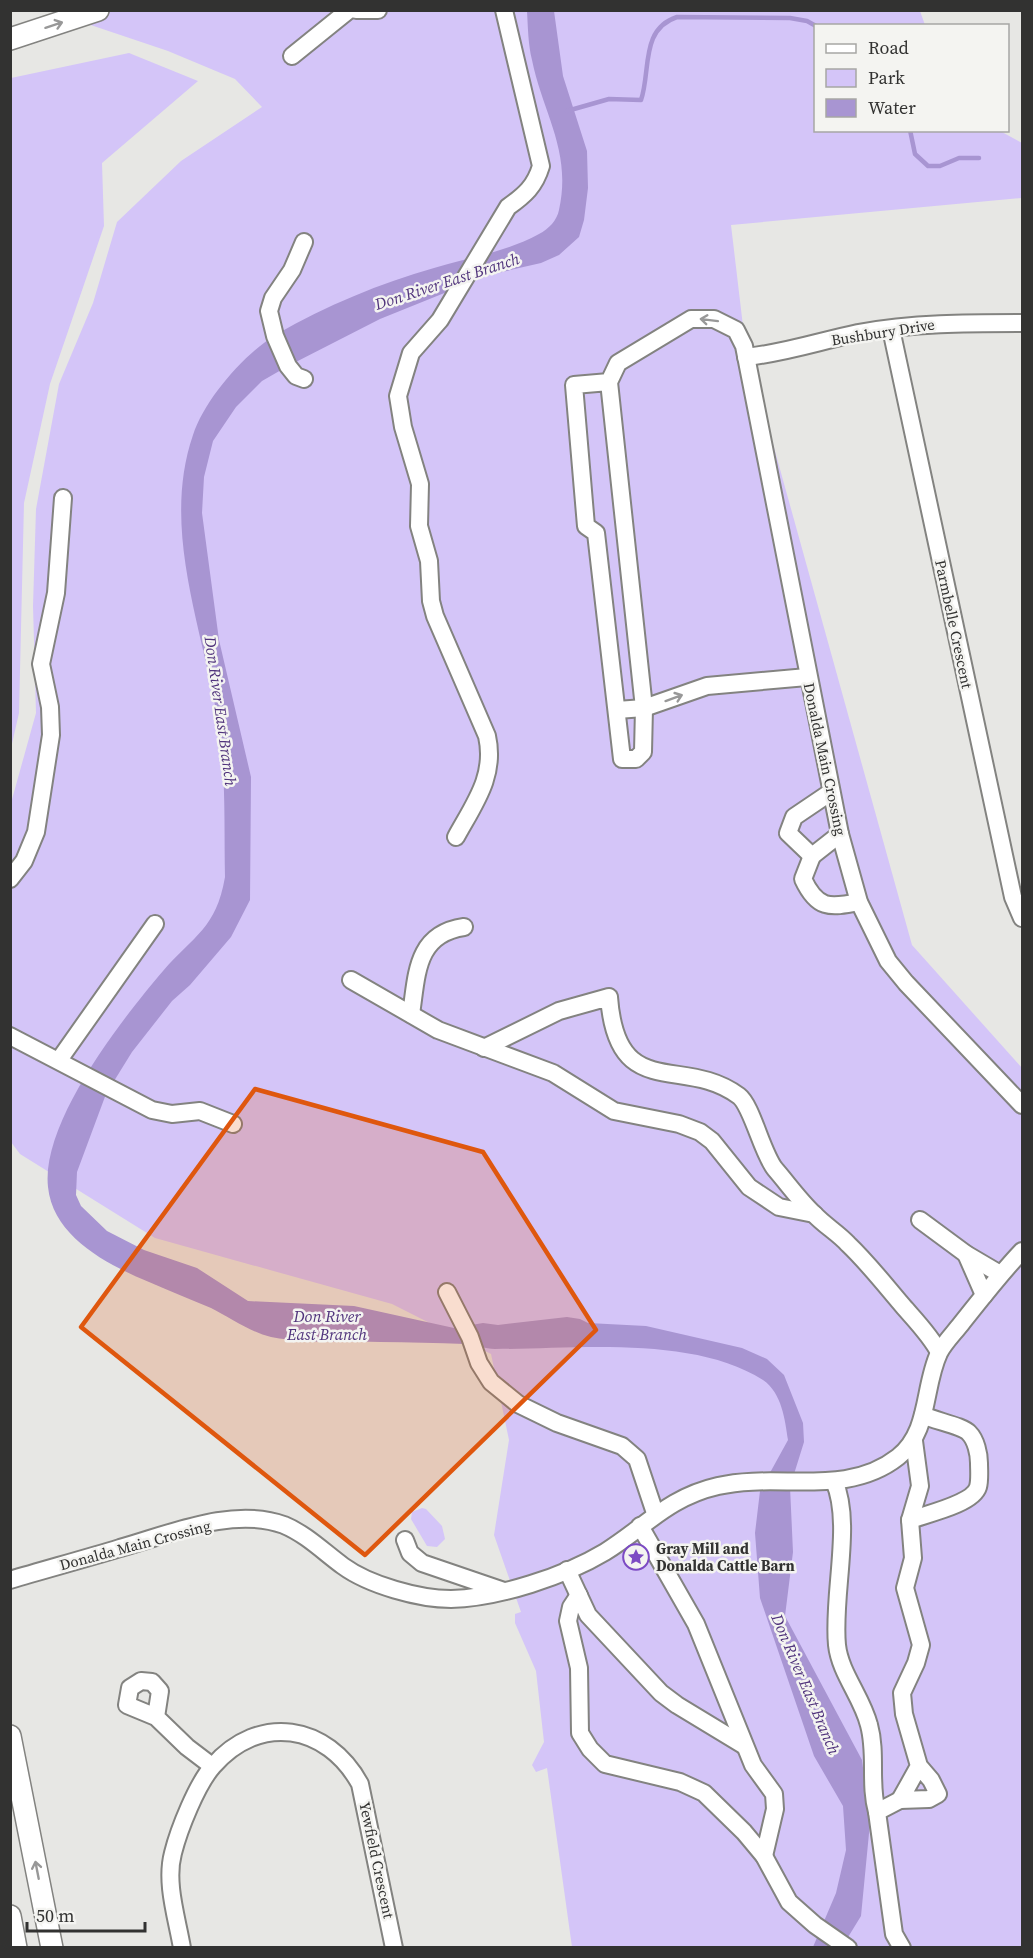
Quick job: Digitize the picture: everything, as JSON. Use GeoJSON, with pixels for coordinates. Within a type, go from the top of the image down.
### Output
{"type":"FeatureCollection","features":[{"type":"Feature","properties":{"kind":"main road"},"geometry":{"type":"LineString","coordinates":[[10,39],[98,10]]}},
{"type":"Feature","properties":{"kind":"main road"},"geometry":{"type":"LineString","coordinates":[[10,1736],[52,1947]]}},
{"type":"Feature","properties":{"kind":"main road"},"geometry":{"type":"LineString","coordinates":[[10,1916],[16,1947]]}},
{"type":"Feature","properties":{"kind":"street"},"geometry":{"type":"LineString","coordinates":[[292,56],[349,10]]}},
{"type":"Feature","properties":{"kind":"street"},"geometry":{"type":"LineString","coordinates":[[356,10],[378,10]]}},
{"type":"Feature","properties":{"kind":"street"},"geometry":{"type":"LineString","coordinates":[[456,837],[489,773],[491,753],[487,736],[474,712],[433,609],[429,561],[419,526],[420,484],[403,427],[398,396],[411,353],[440,320],[508,207],[526,194],[537,180],[540,166],[504,10]]}},
{"type":"Feature","properties":{"kind":"street"},"geometry":{"type":"LineString","coordinates":[[304,242],[292,270],[273,298],[269,311],[275,336],[288,366],[296,376],[304,379]]}},
{"type":"Feature","properties":{"kind":"street","name":"Donalda Main Crossing"},"geometry":{"type":"LineString","coordinates":[[609,382],[618,363],[691,319],[714,319],[736,330],[746,357],[807,676],[840,834],[860,902],[883,953],[906,983],[1023,1104]]}},
{"type":"Feature","properties":{"kind":"street","name":"Bushbury Drive"},"geometry":{"type":"LineString","coordinates":[[746,357],[772,354],[858,333],[932,322],[1023,323]]}},
{"type":"Feature","properties":{"kind":"street","name":"Parmbelle Crescent"},"geometry":{"type":"LineString","coordinates":[[891,329],[1013,897],[1023,918]]}},
{"type":"Feature","properties":{"kind":"street"},"geometry":{"type":"LineString","coordinates":[[609,382],[644,708],[643,752],[636,759],[622,759],[596,533],[586,526],[574,385],[609,382]]}},
{"type":"Feature","properties":{"kind":"street"},"geometry":{"type":"LineString","coordinates":[[10,879],[24,861],[36,832],[51,735],[50,707],[41,664],[56,593],[63,498]]}},
{"type":"Feature","properties":{"kind":"street"},"geometry":{"type":"LineString","coordinates":[[617,710],[644,708],[707,686],[807,676]]}},
{"type":"Feature","properties":{"kind":"street"},"geometry":{"type":"LineString","coordinates":[[812,856],[788,833],[794,817],[831,792]]}},
{"type":"Feature","properties":{"kind":"street"},"geometry":{"type":"LineString","coordinates":[[840,834],[812,856],[803,879],[811,897],[824,905],[837,907],[860,902]]}},
{"type":"Feature","properties":{"kind":"street"},"geometry":{"type":"LineString","coordinates":[[59,1060],[154,924]]}},
{"type":"Feature","properties":{"kind":"street"},"geometry":{"type":"LineString","coordinates":[[411,1014],[420,955],[434,940],[453,928],[464,927]]}},
{"type":"Feature","properties":{"kind":"street"},"geometry":{"type":"LineString","coordinates":[[351,980],[438,1030],[553,1073],[614,1111],[679,1124],[700,1132],[712,1141],[749,1187],[779,1207],[814,1214]]}},
{"type":"Feature","properties":{"kind":"street"},"geometry":{"type":"LineString","coordinates":[[484,1048],[559,1011],[609,998],[611,1021],[618,1043],[634,1062],[656,1073],[691,1077],[719,1086],[741,1097],[773,1166],[814,1214],[848,1243],[929,1337],[939,1353]]}},
{"type":"Feature","properties":{"kind":"street"},"geometry":{"type":"LineString","coordinates":[[10,1036],[152,1110],[172,1114],[200,1111],[233,1124]]}},
{"type":"Feature","properties":{"kind":"street"},"geometry":{"type":"LineString","coordinates":[[920,1220],[966,1254],[1000,1274]]}},
{"type":"Feature","properties":{"kind":"street"},"geometry":{"type":"LineString","coordinates":[[877,1812],[900,1800],[929,1799],[938,1794],[931,1780],[919,1766],[904,1714],[902,1693],[916,1663],[921,1645],[905,1588],[913,1558],[910,1520],[920,1486],[914,1442],[939,1353],[1000,1274],[1023,1251]]}},
{"type":"Feature","properties":{"kind":"street"},"geometry":{"type":"LineString","coordinates":[[966,1254],[984,1294]]}},
{"type":"Feature","properties":{"kind":"street"},"geometry":{"type":"LineString","coordinates":[[449,1296],[470,1337],[478,1363],[491,1382],[518,1404],[557,1423],[621,1446],[637,1459],[655,1514]]}},
{"type":"Feature","properties":{"kind":"street"},"geometry":{"type":"LineString","coordinates":[[910,1520],[957,1504],[971,1497],[978,1488],[979,1456],[969,1433],[960,1427],[938,1423],[923,1415]]}},
{"type":"Feature","properties":{"kind":"street","name":"Donalda Main Crossing"},"geometry":{"type":"LineString","coordinates":[[10,1580],[180,1531],[220,1522],[250,1520],[271,1522],[293,1530],[355,1574],[391,1589],[449,1599],[504,1591],[567,1570],[605,1552],[655,1514],[697,1492],[743,1482],[854,1479],[890,1463],[914,1442]]}},
{"type":"Feature","properties":{"kind":"street"},"geometry":{"type":"LineString","coordinates":[[890,1463],[910,1473],[920,1486]]}},
{"type":"Feature","properties":{"kind":"street"},"geometry":{"type":"LineString","coordinates":[[827,1481],[842,1505],[836,1597],[838,1647],[869,1725],[873,1745],[873,1798],[877,1812],[894,1934],[902,1947]]}},
{"type":"Feature","properties":{"kind":"street"},"geometry":{"type":"LineString","coordinates":[[640,1526],[696,1624],[743,1745],[757,1772],[776,1798],[776,1809],[764,1856]]}},
{"type":"Feature","properties":{"kind":"street"},"geometry":{"type":"LineString","coordinates":[[405,1540],[410,1553],[422,1563],[504,1591]]}},
{"type":"Feature","properties":{"kind":"street"},"geometry":{"type":"LineString","coordinates":[[567,1570],[588,1615],[665,1697],[743,1745]]}},
{"type":"Feature","properties":{"kind":"street"},"geometry":{"type":"LineString","coordinates":[[579,1595],[571,1607],[568,1622],[579,1668],[580,1734],[590,1749],[605,1764],[680,1782],[697,1789],[744,1832],[764,1856],[789,1902],[815,1925],[848,1947]]}},
{"type":"Feature","properties":{"kind":"street"},"geometry":{"type":"LineString","coordinates":[[156,1717],[187,1747],[212,1766]]}},
{"type":"Feature","properties":{"kind":"street","name":"Yewfield Crescent"},"geometry":{"type":"LineString","coordinates":[[182,1947],[172,1894],[172,1854],[195,1792],[212,1766],[242,1743],[282,1732],[301,1732],[320,1740],[337,1752],[351,1767],[360,1784],[394,1947]]}},
{"type":"Feature","properties":{"kind":"street"},"geometry":{"type":"LineString","coordinates":[[900,1800],[919,1766]]}},
{"type":"Feature","properties":{"kind":"highlighted area"},"geometry":{"type":"Polygon","coordinates":[[[255,1089],[483,1152],[596,1330],[365,1555],[81,1327],[255,1089]]]}},
{"type":"Feature","properties":{"kind":"green space"},"geometry":{"type":"Polygon","coordinates":[[[49,11],[920,11],[925,24],[814,24],[814,132],[1002,132],[1022,143],[1022,198],[731,225],[745,343],[912,945],[1022,1068],[1022,1947],[572,1947],[547,1768],[536,1772],[532,1765],[544,1742],[536,1671],[515,1623],[515,1614],[521,1612],[494,1535],[509,1440],[491,1354],[392,1304],[155,1238],[20,1154],[11,1142],[11,803],[36,713],[33,606],[36,509],[59,384],[93,303],[117,222],[181,161],[262,107],[235,79],[168,51],[49,11]]]}},
{"type":"Feature","properties":{"kind":"green space"},"geometry":{"type":"Polygon","coordinates":[[[129,53],[198,81],[102,163],[104,226],[50,384],[24,503],[19,713],[11,748],[11,78],[129,53]]]}},
{"type":"Feature","properties":{"kind":"green space"},"geometry":{"type":"Polygon","coordinates":[[[422,1508],[426,1509],[442,1526],[445,1539],[437,1547],[427,1546],[411,1519],[412,1512],[422,1508]]]}},
{"type":"Feature","properties":{"kind":"water","name":"Don River East Branch"},"geometry":{"type":"Polygon","coordinates":[[[527,11],[554,11],[563,76],[587,151],[588,188],[584,220],[579,237],[559,255],[541,263],[489,275],[380,319],[288,366],[262,381],[236,407],[213,441],[204,477],[202,513],[219,640],[251,777],[250,900],[231,937],[190,985],[172,1001],[132,1052],[106,1094],[77,1172],[76,1195],[81,1206],[107,1231],[144,1250],[197,1268],[248,1301],[354,1306],[454,1328],[483,1323],[498,1325],[567,1317],[588,1323],[646,1326],[742,1348],[767,1359],[784,1375],[803,1423],[804,1442],[790,1487],[793,1552],[785,1616],[862,1760],[870,1823],[861,1916],[842,1947],[813,1947],[836,1893],[846,1850],[843,1806],[814,1756],[760,1598],[755,1533],[760,1491],[788,1440],[782,1407],[769,1385],[735,1366],[703,1356],[668,1350],[596,1347],[495,1349],[465,1344],[312,1341],[263,1335],[211,1308],[133,1275],[100,1258],[71,1235],[60,1221],[52,1205],[48,1187],[49,1161],[57,1133],[70,1103],[107,1043],[146,991],[210,920],[216,909],[225,877],[224,784],[219,728],[188,582],[183,545],[181,508],[184,471],[193,435],[207,407],[227,378],[252,353],[277,334],[314,314],[374,288],[514,245],[539,234],[552,224],[559,210],[562,169],[559,151],[532,60],[527,11]]]}},
{"type":"Feature","properties":{"kind":"waterway"},"geometry":{"type":"LineString","coordinates":[[567,111],[609,99],[641,100],[652,41],[657,31],[665,23],[677,17],[790,18],[807,21],[814,25]]}},
{"type":"Feature","properties":{"kind":"waterway"},"geometry":{"type":"LineString","coordinates":[[910,132],[915,154],[928,166],[940,166],[959,158],[979,158]]}},
{"type":"Feature","properties":{"kind":"place","name":"Gray Mill and Donalda Cattle Barn"},"geometry":{"type":"Point","coordinates":[636,1557]}}]}
